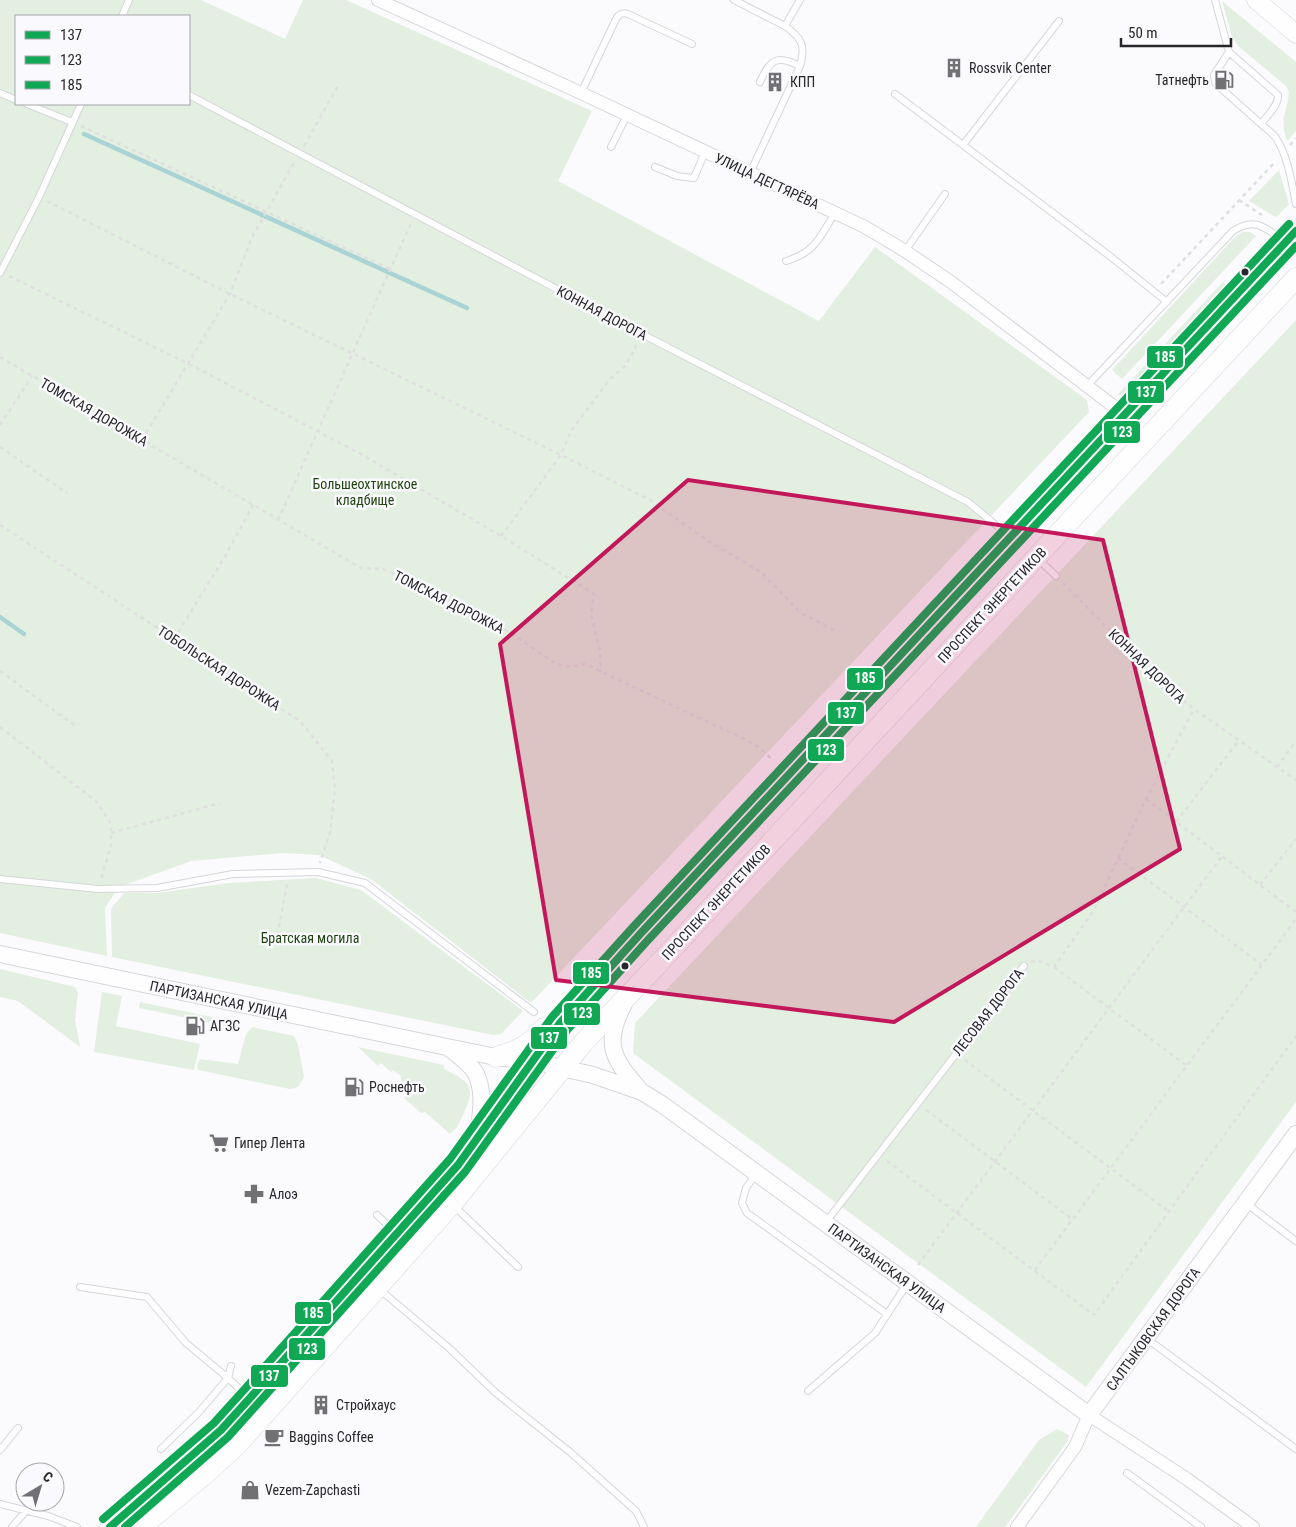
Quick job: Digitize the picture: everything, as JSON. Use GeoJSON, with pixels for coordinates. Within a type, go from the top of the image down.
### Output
{"type":"FeatureCollection","features":[{"type":"Feature","properties":{"kind":"main road"},"geometry":{"type":"LineString","coordinates":[[1256,0],[1296,34]]}},
{"type":"Feature","properties":{"kind":"main road"},"geometry":{"type":"LineString","coordinates":[[110,1527],[221,1430],[458,1165],[560,1023],[1291,237]]}},
{"type":"Feature","properties":{"kind":"main road","name":"ПРОСПЕКТ ЭНЕРГЕТИКОВ"},"geometry":{"type":"LineString","coordinates":[[141,1527],[204,1476],[237,1444],[452,1204],[583,1043],[628,997],[1296,278]]}},
{"type":"Feature","properties":{"kind":"main road"},"geometry":{"type":"LineString","coordinates":[[496,1057],[513,1052],[533,1041],[578,990],[596,983]]}},
{"type":"Feature","properties":{"kind":"street","name":"УЛИЦА ДЕГТЯРЁВА"},"geometry":{"type":"LineString","coordinates":[[378,0],[865,227],[951,282],[1125,415]]}},
{"type":"Feature","properties":{"kind":"street","name":"ПАРТИЗАНСКАЯ УЛИЦА"},"geometry":{"type":"LineString","coordinates":[[0,954],[496,1057],[563,1068],[593,1075],[642,1092],[663,1105],[1089,1415],[1187,1479],[1254,1527]]}},
{"type":"Feature","properties":{"kind":"street"},"geometry":{"type":"LineString","coordinates":[[628,997],[612,1032],[612,1048],[627,1076],[642,1092]]}},
{"type":"Feature","properties":{"kind":"street"},"geometry":{"type":"LineString","coordinates":[[447,1047],[464,1060],[474,1071],[479,1081],[482,1097],[478,1138]]}},
{"type":"Feature","properties":{"kind":"street","name":"САЛТЫКОВСКАЯ ДОРОГА"},"geometry":{"type":"LineString","coordinates":[[1017,1527],[1075,1447],[1089,1415],[1296,1134]]}},
{"type":"Feature","properties":{"kind":"lane"},"geometry":{"type":"LineString","coordinates":[[122,15],[129,0]]}},
{"type":"Feature","properties":{"kind":"lane"},"geometry":{"type":"LineString","coordinates":[[734,0],[793,31],[803,46],[800,66],[750,173]]}},
{"type":"Feature","properties":{"kind":"lane"},"geometry":{"type":"LineString","coordinates":[[785,26],[800,0]]}},
{"type":"Feature","properties":{"kind":"lane"},"geometry":{"type":"LineString","coordinates":[[1215,0],[1229,52],[1278,95],[1277,103],[1261,124]]}},
{"type":"Feature","properties":{"kind":"lane"},"geometry":{"type":"LineString","coordinates":[[581,93],[620,13],[624,12],[692,44]]}},
{"type":"Feature","properties":{"kind":"lane"},"geometry":{"type":"LineString","coordinates":[[963,145],[1059,21]]}},
{"type":"Feature","properties":{"kind":"lane"},"geometry":{"type":"LineString","coordinates":[[1229,52],[1214,75],[1215,83],[1276,138],[1290,174],[1296,204]]}},
{"type":"Feature","properties":{"kind":"lane"},"geometry":{"type":"LineString","coordinates":[[760,82],[768,65],[776,60],[787,59],[800,66]]}},
{"type":"Feature","properties":{"kind":"lane"},"geometry":{"type":"LineString","coordinates":[[0,93],[15,100]]}},
{"type":"Feature","properties":{"kind":"lane"},"geometry":{"type":"LineString","coordinates":[[895,94],[1167,302]]}},
{"type":"Feature","properties":{"kind":"lane","name":"КОННАЯ ДОРОГА"},"geometry":{"type":"LineString","coordinates":[[190,96],[640,333],[968,502],[1010,538]]}},
{"type":"Feature","properties":{"kind":"lane"},"geometry":{"type":"LineString","coordinates":[[30,105],[72,122]]}},
{"type":"Feature","properties":{"kind":"lane"},"geometry":{"type":"LineString","coordinates":[[0,272],[39,197],[80,105]]}},
{"type":"Feature","properties":{"kind":"lane"},"geometry":{"type":"LineString","coordinates":[[610,147],[627,115]]}},
{"type":"Feature","properties":{"kind":"lane"},"geometry":{"type":"LineString","coordinates":[[655,167],[676,176],[694,178],[705,152]]}},
{"type":"Feature","properties":{"kind":"lane"},"geometry":{"type":"LineString","coordinates":[[1290,174],[1296,179]]}},
{"type":"Feature","properties":{"kind":"lane"},"geometry":{"type":"LineString","coordinates":[[905,251],[946,194]]}},
{"type":"Feature","properties":{"kind":"lane"},"geometry":{"type":"LineString","coordinates":[[786,261],[798,257],[813,248],[835,213]]}},
{"type":"Feature","properties":{"kind":"lane"},"geometry":{"type":"LineString","coordinates":[[1088,386],[1233,231],[1249,223],[1291,237]]}},
{"type":"Feature","properties":{"kind":"lane"},"geometry":{"type":"LineString","coordinates":[[1037,557],[1056,576]]}},
{"type":"Feature","properties":{"kind":"lane"},"geometry":{"type":"LineString","coordinates":[[0,879],[98,889],[157,888],[233,874],[318,872],[365,883],[534,1012]]}},
{"type":"Feature","properties":{"kind":"lane","name":"ЛЕСОВАЯ ДОРОГА"},"geometry":{"type":"LineString","coordinates":[[826,1223],[1024,966]]}},
{"type":"Feature","properties":{"kind":"lane"},"geometry":{"type":"LineString","coordinates":[[757,1173],[746,1188],[742,1203],[746,1213],[887,1314]]}},
{"type":"Feature","properties":{"kind":"lane"},"geometry":{"type":"LineString","coordinates":[[1246,1203],[1296,1241]]}},
{"type":"Feature","properties":{"kind":"lane"},"geometry":{"type":"LineString","coordinates":[[452,1204],[518,1267]]}},
{"type":"Feature","properties":{"kind":"lane"},"geometry":{"type":"LineString","coordinates":[[377,1215],[398,1234]]}},
{"type":"Feature","properties":{"kind":"lane"},"geometry":{"type":"LineString","coordinates":[[808,1390],[875,1333],[908,1283]]}},
{"type":"Feature","properties":{"kind":"lane"},"geometry":{"type":"LineString","coordinates":[[80,1287],[148,1297],[186,1343],[250,1398]]}},
{"type":"Feature","properties":{"kind":"lane"},"geometry":{"type":"LineString","coordinates":[[378,1288],[449,1348],[496,1393],[570,1452],[636,1511],[644,1527]]}},
{"type":"Feature","properties":{"kind":"lane"},"geometry":{"type":"LineString","coordinates":[[1146,1338],[1296,1449]]}},
{"type":"Feature","properties":{"kind":"lane"},"geometry":{"type":"LineString","coordinates":[[161,1449],[199,1412],[228,1378],[231,1366]]}},
{"type":"Feature","properties":{"kind":"lane"},"geometry":{"type":"LineString","coordinates":[[0,1450],[18,1428]]}},
{"type":"Feature","properties":{"kind":"lane"},"geometry":{"type":"LineString","coordinates":[[1127,1473],[1201,1527]]}},
{"type":"Feature","properties":{"kind":"lane"},"geometry":{"type":"LineString","coordinates":[[0,1504],[15,1507]]}},
{"type":"Feature","properties":{"kind":"lane"},"geometry":{"type":"LineString","coordinates":[[12,1527],[24,1512]]}},
{"type":"Feature","properties":{"kind":"lane"},"geometry":{"type":"LineString","coordinates":[[33,1512],[77,1527]]}},
{"type":"Feature","properties":{"kind":"path"},"geometry":{"type":"LineString","coordinates":[[142,440],[230,294],[252,237],[338,86]]}},
{"type":"Feature","properties":{"kind":"path"},"geometry":{"type":"LineString","coordinates":[[72,122],[390,269]]}},
{"type":"Feature","properties":{"kind":"path"},"geometry":{"type":"LineString","coordinates":[[1154,291],[1296,138]]}},
{"type":"Feature","properties":{"kind":"path"},"geometry":{"type":"LineString","coordinates":[[39,197],[230,294],[650,500],[708,541],[760,572],[801,613],[838,632]]}},
{"type":"Feature","properties":{"kind":"path"},"geometry":{"type":"LineString","coordinates":[[1239,200],[1267,218]]}},
{"type":"Feature","properties":{"kind":"path"},"geometry":{"type":"LineString","coordinates":[[278,520],[415,214]]}},
{"type":"Feature","properties":{"kind":"path"},"geometry":{"type":"LineString","coordinates":[[0,272],[188,364],[358,453],[501,536],[594,594],[591,614],[600,652],[601,672]]}},
{"type":"Feature","properties":{"kind":"path"},"geometry":{"type":"LineString","coordinates":[[501,536],[561,455],[571,432],[610,379],[625,366],[634,351],[640,333]]}},
{"type":"Feature","properties":{"kind":"path","name":"ТОМСКАЯ ДОРОЖКА"},"geometry":{"type":"LineString","coordinates":[[0,357],[361,568],[384,569],[506,630],[554,663],[570,667],[585,664],[744,738],[773,760]]}},
{"type":"Feature","properties":{"kind":"path"},"geometry":{"type":"LineString","coordinates":[[0,425],[32,376]]}},
{"type":"Feature","properties":{"kind":"path"},"geometry":{"type":"LineString","coordinates":[[0,447],[67,493]]}},
{"type":"Feature","properties":{"kind":"path"},"geometry":{"type":"LineString","coordinates":[[174,639],[226,555],[253,505]]}},
{"type":"Feature","properties":{"kind":"path","name":"ТОБОЛЬСКАЯ ДОРОЖКА"},"geometry":{"type":"LineString","coordinates":[[0,525],[300,721],[332,761],[335,790],[330,832],[318,872]]}},
{"type":"Feature","properties":{"kind":"path","name":"КОННАЯ ДОРОГА"},"geometry":{"type":"LineString","coordinates":[[1056,576],[1162,683],[1194,709],[1296,780]]}},
{"type":"Feature","properties":{"kind":"path"},"geometry":{"type":"LineString","coordinates":[[0,671],[74,725]]}},
{"type":"Feature","properties":{"kind":"path"},"geometry":{"type":"LineString","coordinates":[[1187,1066],[1054,967],[1094,910],[1146,799],[1194,709]]}},
{"type":"Feature","properties":{"kind":"path"},"geometry":{"type":"LineString","coordinates":[[0,727],[97,802],[112,824],[111,845],[98,889]]}},
{"type":"Feature","properties":{"kind":"path"},"geometry":{"type":"LineString","coordinates":[[1176,822],[1239,740]]}},
{"type":"Feature","properties":{"kind":"path"},"geometry":{"type":"LineString","coordinates":[[1277,767],[1296,741]]}},
{"type":"Feature","properties":{"kind":"path"},"geometry":{"type":"LineString","coordinates":[[1146,799],[1296,912]]}},
{"type":"Feature","properties":{"kind":"path"},"geometry":{"type":"LineString","coordinates":[[111,832],[220,803]]}},
{"type":"Feature","properties":{"kind":"path"},"geometry":{"type":"LineString","coordinates":[[1260,885],[1296,839]]}},
{"type":"Feature","properties":{"kind":"path"},"geometry":{"type":"LineString","coordinates":[[918,1265],[1222,856]]}},
{"type":"Feature","properties":{"kind":"path"},"geometry":{"type":"LineString","coordinates":[[1118,858],[1262,965]]}},
{"type":"Feature","properties":{"kind":"path"},"geometry":{"type":"LineString","coordinates":[[276,943],[290,872]]}},
{"type":"Feature","properties":{"kind":"path"},"geometry":{"type":"LineString","coordinates":[[1035,1270],[1296,919]]}},
{"type":"Feature","properties":{"kind":"path","name":"ЛЕСОВАЯ ДОРОГА"},"geometry":{"type":"LineString","coordinates":[[1024,966],[1037,960],[1054,967]]}},
{"type":"Feature","properties":{"kind":"path"},"geometry":{"type":"LineString","coordinates":[[878,1154],[1094,1314],[1296,1036]]}},
{"type":"Feature","properties":{"kind":"path"},"geometry":{"type":"LineString","coordinates":[[956,1053],[1168,1211]]}},
{"type":"Feature","properties":{"kind":"path"},"geometry":{"type":"LineString","coordinates":[[917,1104],[1073,1219]]}},
{"type":"Feature","properties":{"kind":"highlighted area"},"geometry":{"type":"Polygon","coordinates":[[[688,480],[1103,540],[1180,849],[894,1022],[556,980],[500,644],[688,480]]]}},
{"type":"Feature","properties":{"kind":"green space","name":"Большеохтинское кладбище"},"geometry":{"type":"Polygon","coordinates":[[[0,0],[201,0],[285,39],[303,0],[346,0],[592,111],[558,181],[819,321],[875,247],[1087,400],[1089,412],[531,1003],[371,879],[319,855],[283,853],[191,861],[119,887],[105,908],[107,956],[0,933],[0,0]]]}},
{"type":"Feature","properties":{"kind":"green space"},"geometry":{"type":"Polygon","coordinates":[[[1222,1],[1296,62],[1296,131],[1287,141],[1284,120],[1289,92],[1286,86],[1238,46],[1232,37],[1222,1]]]}},
{"type":"Feature","properties":{"kind":"green space"},"geometry":{"type":"Polygon","coordinates":[[[1279,170],[1289,204],[1276,217],[1249,201],[1279,170]]]}},
{"type":"Feature","properties":{"kind":"green space"},"geometry":{"type":"Polygon","coordinates":[[[1243,232],[1250,232],[1256,236],[1122,379],[1112,370],[1236,236],[1243,232]]]}},
{"type":"Feature","properties":{"kind":"green space"},"geometry":{"type":"Polygon","coordinates":[[[1223,282],[1227,286],[1124,395],[1117,395],[1223,282]]]}},
{"type":"Feature","properties":{"kind":"green space"},"geometry":{"type":"Polygon","coordinates":[[[1296,320],[1296,1102],[1086,1387],[633,1053],[635,1023],[1296,320]]]}},
{"type":"Feature","properties":{"kind":"green space","name":"Братская могила"},"geometry":{"type":"Polygon","coordinates":[[[316,878],[361,890],[523,1011],[501,1034],[493,1035],[112,957],[111,909],[124,893],[156,893],[229,883],[316,878]]]}},
{"type":"Feature","properties":{"kind":"green space"},"geometry":{"type":"Polygon","coordinates":[[[0,969],[75,987],[78,993],[75,1020],[80,1047],[18,1001],[0,997],[0,969]]]}},
{"type":"Feature","properties":{"kind":"green space"},"geometry":{"type":"Polygon","coordinates":[[[102,992],[122,996],[116,1026],[200,1044],[194,1070],[94,1052],[102,992]]]}},
{"type":"Feature","properties":{"kind":"green space"},"geometry":{"type":"Polygon","coordinates":[[[140,1002],[236,1022],[235,1028],[139,1008],[140,1002]]]}},
{"type":"Feature","properties":{"kind":"green space"},"geometry":{"type":"Polygon","coordinates":[[[252,1027],[294,1036],[298,1045],[304,1077],[298,1087],[290,1089],[198,1070],[197,1065],[200,1059],[238,1064],[246,1034],[252,1027]]]}},
{"type":"Feature","properties":{"kind":"green space"},"geometry":{"type":"Polygon","coordinates":[[[358,1047],[444,1065],[444,1069],[465,1082],[470,1091],[470,1097],[458,1126],[450,1134],[425,1112],[421,1113],[404,1098],[407,1095],[408,1085],[401,1080],[401,1076],[393,1070],[391,1072],[381,1063],[378,1066],[358,1047]]]}},
{"type":"Feature","properties":{"kind":"green space"},"geometry":{"type":"Polygon","coordinates":[[[1057,1429],[1069,1435],[1067,1442],[1005,1527],[976,1527],[1039,1440],[1057,1429]]]}},
{"type":"Feature","properties":{"kind":"waterway"},"geometry":{"type":"LineString","coordinates":[[84,134],[467,308]]}},
{"type":"Feature","properties":{"kind":"waterway"},"geometry":{"type":"LineString","coordinates":[[0,617],[24,634]]}},
{"type":"Feature","properties":{"kind":"transit line","name":"185"},"geometry":{"type":"LineString","coordinates":[[103,1519],[214,1423],[450,1159],[552,1017],[634,926],[1289,224]]}},
{"type":"Feature","properties":{"kind":"transit line","name":"137"},"geometry":{"type":"LineString","coordinates":[[110,1527],[221,1430],[458,1165],[560,1023],[641,933],[1296,231]]}},
{"type":"Feature","properties":{"kind":"transit line","name":"123"},"geometry":{"type":"LineString","coordinates":[[125,1527],[228,1437],[465,1172],[568,1029],[648,940],[1296,246]]}},
{"type":"Feature","properties":{"kind":"place","name":"Rossvik Center"},"geometry":{"type":"Point","coordinates":[954,68]}},
{"type":"Feature","properties":{"kind":"place","name":"Татнефть"},"geometry":{"type":"Point","coordinates":[1224,80]}},
{"type":"Feature","properties":{"kind":"place","name":"КПП"},"geometry":{"type":"Point","coordinates":[775,82]}},
{"type":"Feature","properties":{"kind":"place","name":"АГЗС"},"geometry":{"type":"Point","coordinates":[195,1026]}},
{"type":"Feature","properties":{"kind":"place","name":"Роснефть"},"geometry":{"type":"Point","coordinates":[354,1087]}},
{"type":"Feature","properties":{"kind":"place","name":"Гипер Лента"},"geometry":{"type":"Point","coordinates":[219,1143]}},
{"type":"Feature","properties":{"kind":"place","name":"Алоэ"},"geometry":{"type":"Point","coordinates":[254,1194]}},
{"type":"Feature","properties":{"kind":"place","name":"Стройхаус"},"geometry":{"type":"Point","coordinates":[321,1405]}},
{"type":"Feature","properties":{"kind":"place","name":"Baggins Coffee"},"geometry":{"type":"Point","coordinates":[274,1437]}},
{"type":"Feature","properties":{"kind":"place","name":"Vezem-Zapchasti"},"geometry":{"type":"Point","coordinates":[250,1490]}}]}
